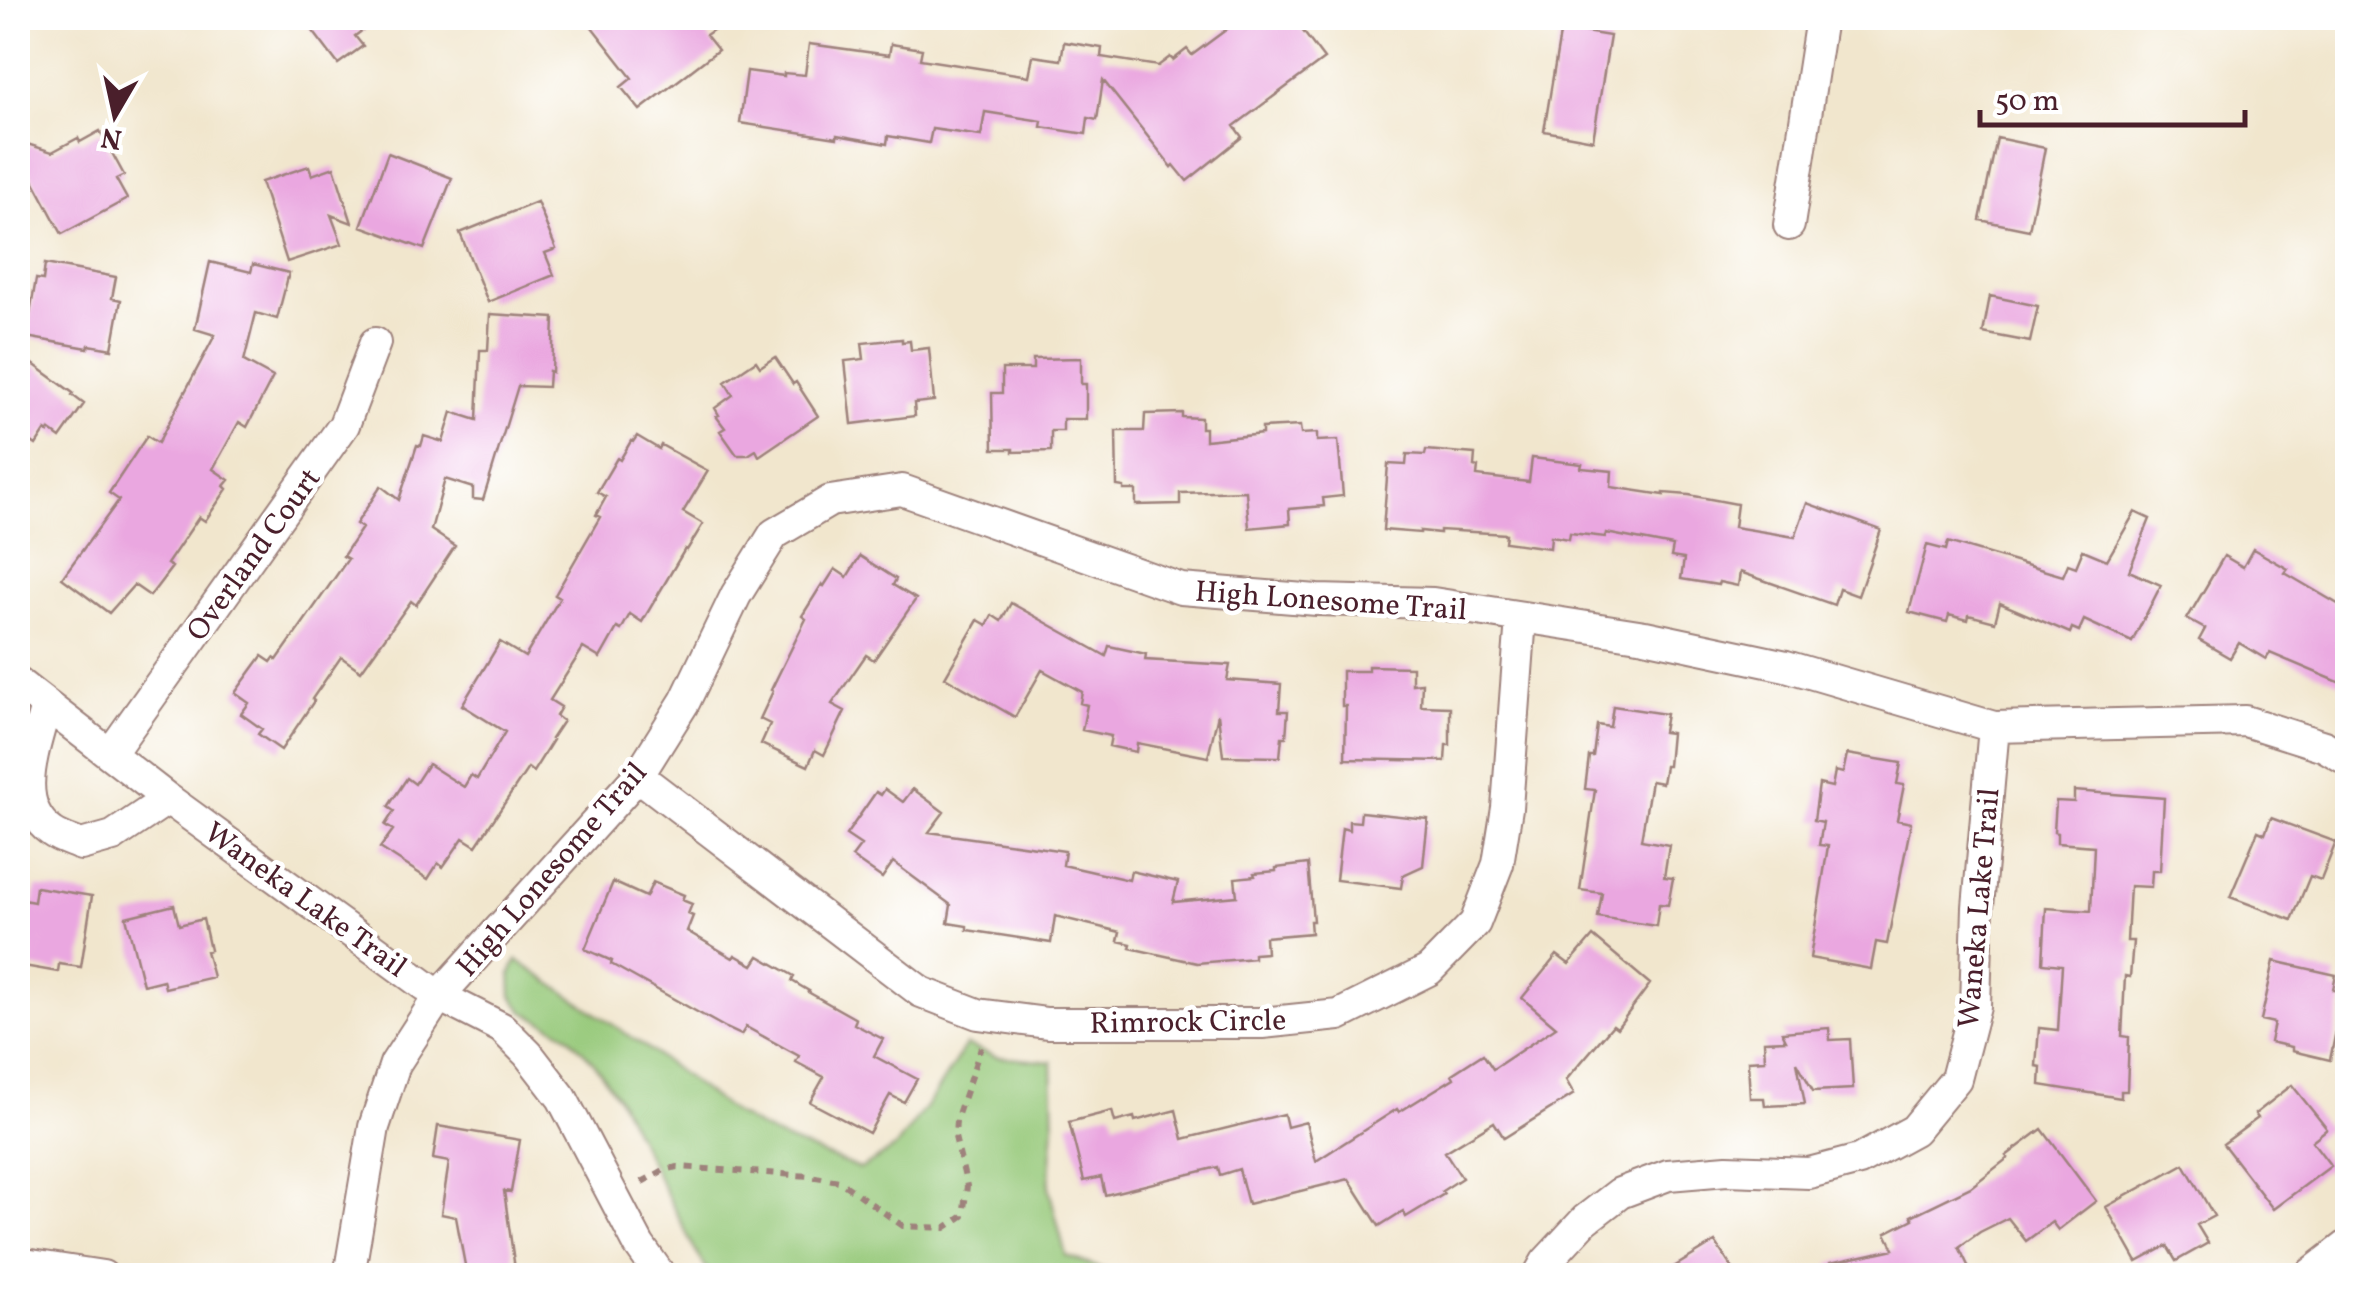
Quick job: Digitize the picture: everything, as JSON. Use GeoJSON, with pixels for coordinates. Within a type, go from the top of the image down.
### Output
{"type":"FeatureCollection","features":[{"type":"Feature","properties":{"kind":"street"},"geometry":{"type":"LineString","coordinates":[[1789,225],[1821,18]]}},
{"type":"Feature","properties":{"kind":"street","name":"Overland Court"},"geometry":{"type":"LineString","coordinates":[[110,754],[344,426],[375,343]]}},
{"type":"Feature","properties":{"kind":"street","name":"High Lonesome Trail"},"geometry":{"type":"LineString","coordinates":[[349,1276],[374,1127],[395,1064],[439,996],[638,776],[685,701],[736,595],[774,534],[830,500],[902,490],[1181,590],[1433,603],[1645,636],[1786,666],[1994,726],[2245,720],[2324,746],[2348,760]]}},
{"type":"Feature","properties":{"kind":"street","name":"Rimrock Circle"},"geometry":{"type":"LineString","coordinates":[[638,776],[922,992],[978,1014],[1047,1023],[1262,1023],[1339,1015],[1429,970],[1475,922],[1498,864],[1507,808],[1521,618]]}},
{"type":"Feature","properties":{"kind":"street","name":"Waneka Lake Trail"},"geometry":{"type":"LineString","coordinates":[[18,683],[168,799],[439,996],[502,1028],[562,1098],[639,1245],[661,1276]]}},
{"type":"Feature","properties":{"kind":"street"},"geometry":{"type":"LineString","coordinates":[[46,704],[28,776],[30,805],[50,831],[81,846],[113,836],[168,799]]}},
{"type":"Feature","properties":{"kind":"street","name":"Waneka Lake Trail"},"geometry":{"type":"LineString","coordinates":[[1538,1276],[1585,1220],[1620,1193],[1668,1175],[1727,1170],[1808,1173],[1859,1160],[1914,1130],[1956,1079],[1975,1006],[1978,907],[1994,726]]}},
{"type":"Feature","properties":{"kind":"street"},"geometry":{"type":"LineString","coordinates":[[2308,1276],[2348,1246]]}},
{"type":"Feature","properties":{"kind":"street"},"geometry":{"type":"LineString","coordinates":[[18,1263],[103,1276]]}},
{"type":"Feature","properties":{"kind":"path"},"geometry":{"type":"LineString","coordinates":[[615,1196],[664,1170],[678,1167],[810,1176],[839,1181],[902,1226],[945,1228],[962,1216],[967,1186],[956,1120],[982,1043],[997,1016]]}},
{"type":"Feature","properties":{"kind":"green space"},"geometry":{"type":"Polygon","coordinates":[[[517,960],[640,1043],[735,1114],[776,1136],[860,1169],[895,1148],[966,1045],[997,1057],[1052,1062],[1054,1127],[1049,1189],[1066,1256],[1119,1275],[711,1275],[618,1098],[592,1060],[566,1034],[523,1011],[512,996],[511,973],[517,960]]]}},
{"type":"Feature","properties":{"kind":"building"},"geometry":{"type":"Polygon","coordinates":[[[303,18],[379,18],[355,36],[363,46],[338,64],[303,18]]]}},
{"type":"Feature","properties":{"kind":"building"},"geometry":{"type":"Polygon","coordinates":[[[585,18],[730,18],[706,35],[718,50],[640,110],[621,87],[632,78],[585,18]]]}},
{"type":"Feature","properties":{"kind":"building"},"geometry":{"type":"Polygon","coordinates":[[[1242,18],[1293,18],[1324,59],[1234,126],[1242,137],[1187,181],[1103,80],[1097,120],[1088,118],[1086,134],[1041,127],[1042,121],[985,112],[981,136],[932,129],[929,143],[888,136],[887,144],[740,123],[747,71],[805,75],[809,44],[889,55],[891,44],[922,49],[920,59],[1029,76],[1033,56],[1061,60],[1064,42],[1102,48],[1101,57],[1158,66],[1187,49],[1192,55],[1242,18]]]}},
{"type":"Feature","properties":{"kind":"building"},"geometry":{"type":"Polygon","coordinates":[[[1561,28],[1610,36],[1593,140],[1544,131],[1561,28]]]}},
{"type":"Feature","properties":{"kind":"building"},"geometry":{"type":"Polygon","coordinates":[[[100,131],[124,175],[116,179],[127,199],[62,234],[18,152],[18,141],[52,152],[100,131]]]}},
{"type":"Feature","properties":{"kind":"building"},"geometry":{"type":"Polygon","coordinates":[[[1997,138],[2045,148],[2029,230],[1980,220],[1997,138]]]}},
{"type":"Feature","properties":{"kind":"building"},"geometry":{"type":"Polygon","coordinates":[[[388,153],[452,178],[424,249],[361,226],[388,153]]]}},
{"type":"Feature","properties":{"kind":"building"},"geometry":{"type":"Polygon","coordinates":[[[309,166],[312,175],[334,167],[352,223],[331,215],[342,244],[287,262],[261,182],[309,166]]]}},
{"type":"Feature","properties":{"kind":"building"},"geometry":{"type":"Polygon","coordinates":[[[537,202],[556,249],[545,253],[554,275],[488,302],[460,233],[537,202]]]}},
{"type":"Feature","properties":{"kind":"building"},"geometry":{"type":"Polygon","coordinates":[[[210,262],[251,272],[253,264],[289,273],[277,319],[256,313],[244,361],[273,377],[247,427],[239,422],[213,469],[229,480],[205,521],[199,517],[167,564],[172,567],[150,596],[134,585],[109,613],[62,578],[119,500],[109,493],[147,436],[158,443],[215,335],[195,329],[210,262]]]}},
{"type":"Feature","properties":{"kind":"building"},"geometry":{"type":"Polygon","coordinates":[[[45,264],[116,277],[112,298],[121,300],[112,349],[26,337],[36,279],[43,280],[45,264]]]}},
{"type":"Feature","properties":{"kind":"building"},"geometry":{"type":"Polygon","coordinates":[[[1990,296],[2038,306],[2030,342],[1983,333],[1990,296]]]}},
{"type":"Feature","properties":{"kind":"building"},"geometry":{"type":"Polygon","coordinates":[[[490,314],[554,318],[548,387],[518,386],[483,500],[473,499],[473,488],[445,479],[431,530],[455,546],[416,605],[411,601],[361,671],[341,657],[281,750],[258,734],[262,729],[241,714],[249,703],[235,693],[262,656],[271,662],[277,660],[348,559],[343,556],[362,528],[356,524],[381,486],[399,500],[417,445],[421,446],[424,436],[443,442],[452,412],[477,420],[480,350],[488,350],[490,314]]]}},
{"type":"Feature","properties":{"kind":"building"},"geometry":{"type":"Polygon","coordinates":[[[910,341],[911,350],[929,348],[934,401],[914,403],[915,416],[852,424],[845,361],[864,359],[862,343],[910,341]]]}},
{"type":"Feature","properties":{"kind":"building"},"geometry":{"type":"Polygon","coordinates":[[[18,353],[84,404],[60,438],[45,431],[36,445],[18,432],[18,353]]]}},
{"type":"Feature","properties":{"kind":"building"},"geometry":{"type":"Polygon","coordinates":[[[775,357],[818,416],[759,456],[756,450],[737,455],[720,431],[725,428],[716,416],[719,415],[715,408],[733,395],[725,382],[756,361],[760,367],[775,357]]]}},
{"type":"Feature","properties":{"kind":"building"},"geometry":{"type":"Polygon","coordinates":[[[1081,358],[1086,419],[1063,419],[1063,431],[1051,431],[1051,451],[993,449],[992,393],[1002,393],[1002,369],[1033,369],[1033,359],[1081,358]]]}},
{"type":"Feature","properties":{"kind":"building"},"geometry":{"type":"Polygon","coordinates":[[[1182,413],[1182,417],[1201,418],[1205,440],[1262,434],[1262,428],[1300,426],[1301,434],[1317,433],[1317,441],[1338,440],[1343,496],[1323,498],[1324,506],[1289,509],[1290,524],[1249,528],[1246,491],[1180,493],[1180,504],[1136,505],[1136,490],[1117,486],[1116,431],[1144,431],[1145,414],[1182,413]]]}},
{"type":"Feature","properties":{"kind":"building"},"geometry":{"type":"Polygon","coordinates":[[[637,436],[708,471],[683,512],[703,524],[642,622],[630,614],[600,658],[583,648],[550,700],[561,707],[556,716],[563,721],[533,772],[528,768],[476,846],[463,838],[443,867],[438,863],[428,879],[380,848],[393,830],[385,825],[394,811],[388,807],[407,778],[415,784],[428,764],[464,787],[471,775],[477,779],[505,732],[462,705],[500,642],[525,657],[600,517],[596,515],[606,497],[597,492],[617,458],[620,460],[637,436]]]}},
{"type":"Feature","properties":{"kind":"building"},"geometry":{"type":"Polygon","coordinates":[[[1426,450],[1475,454],[1477,476],[1529,482],[1532,458],[1612,471],[1611,487],[1737,504],[1734,527],[1795,537],[1807,503],[1881,530],[1858,596],[1839,589],[1834,605],[1740,572],[1738,586],[1681,579],[1684,559],[1671,557],[1673,546],[1606,533],[1605,537],[1570,533],[1569,539],[1551,536],[1550,548],[1505,542],[1506,534],[1383,530],[1388,464],[1406,465],[1407,454],[1425,455],[1426,450]]]}},
{"type":"Feature","properties":{"kind":"building"},"geometry":{"type":"Polygon","coordinates":[[[2135,512],[2150,519],[2129,571],[2161,585],[2132,642],[2084,620],[2079,631],[2072,628],[2070,633],[2000,603],[1995,622],[1969,615],[1968,620],[1949,615],[1947,622],[1909,612],[1927,545],[1946,550],[1948,542],[2063,576],[2068,564],[2076,567],[2083,550],[2107,560],[2135,512]]]}},
{"type":"Feature","properties":{"kind":"building"},"geometry":{"type":"Polygon","coordinates":[[[2253,549],[2348,610],[2348,686],[2270,653],[2266,659],[2239,643],[2230,658],[2199,640],[2205,629],[2187,619],[2224,556],[2243,567],[2253,549]]]}},
{"type":"Feature","properties":{"kind":"building"},"geometry":{"type":"Polygon","coordinates":[[[860,556],[896,579],[893,585],[916,599],[874,660],[866,655],[832,704],[845,711],[824,755],[815,750],[808,766],[761,744],[770,724],[760,719],[806,619],[802,616],[835,569],[847,577],[860,556]]]}},
{"type":"Feature","properties":{"kind":"building"},"geometry":{"type":"Polygon","coordinates":[[[1011,603],[1106,656],[1109,646],[1146,654],[1145,660],[1230,665],[1227,680],[1281,684],[1279,711],[1288,711],[1280,757],[1223,756],[1218,714],[1208,757],[1137,743],[1136,752],[1109,746],[1111,736],[1082,730],[1087,705],[1080,703],[1082,692],[1042,670],[1015,717],[945,677],[978,620],[987,625],[992,615],[1001,621],[1011,603]]]}},
{"type":"Feature","properties":{"kind":"building"},"geometry":{"type":"Polygon","coordinates":[[[1368,666],[1412,667],[1412,684],[1422,683],[1421,706],[1450,707],[1450,745],[1446,745],[1445,761],[1345,759],[1342,671],[1368,671],[1368,666]]]}},
{"type":"Feature","properties":{"kind":"building"},"geometry":{"type":"Polygon","coordinates":[[[1613,706],[1666,714],[1663,732],[1671,733],[1662,783],[1651,781],[1641,840],[1669,845],[1664,877],[1673,878],[1668,905],[1659,904],[1656,926],[1598,917],[1602,893],[1580,890],[1595,790],[1585,789],[1589,756],[1593,756],[1597,725],[1610,727],[1613,706]]]}},
{"type":"Feature","properties":{"kind":"building"},"geometry":{"type":"Polygon","coordinates":[[[1847,754],[1901,763],[1897,784],[1904,785],[1897,820],[1911,823],[1887,944],[1876,942],[1871,969],[1810,958],[1828,846],[1819,845],[1823,822],[1814,820],[1819,784],[1832,787],[1835,771],[1843,773],[1847,754]]]}},
{"type":"Feature","properties":{"kind":"building"},"geometry":{"type":"Polygon","coordinates":[[[885,789],[903,802],[913,789],[944,812],[929,832],[1065,851],[1063,865],[1129,880],[1131,871],[1178,882],[1173,902],[1237,896],[1235,878],[1308,864],[1311,933],[1265,937],[1266,953],[1254,954],[1254,958],[1197,963],[1130,948],[1131,944],[1118,941],[1120,932],[1055,916],[1051,943],[967,930],[967,926],[948,923],[951,905],[893,862],[882,878],[852,857],[861,845],[846,835],[876,792],[881,795],[885,789]]]}},
{"type":"Feature","properties":{"kind":"building"},"geometry":{"type":"Polygon","coordinates":[[[2074,791],[2164,798],[2160,871],[2152,871],[2151,887],[2130,886],[2127,941],[2133,941],[2130,977],[2125,976],[2122,1036],[2129,1037],[2127,1091],[2121,1091],[2121,1098],[2040,1085],[2041,1067],[2036,1066],[2039,1028],[2058,1030],[2062,965],[2043,963],[2046,908],[2091,911],[2094,846],[2057,843],[2054,832],[2056,801],[2074,802],[2074,791]]]}},
{"type":"Feature","properties":{"kind":"building"},"geometry":{"type":"Polygon","coordinates":[[[1361,812],[1428,819],[1423,866],[1403,875],[1401,888],[1336,880],[1342,828],[1349,830],[1349,821],[1360,822],[1361,812]]]}},
{"type":"Feature","properties":{"kind":"building"},"geometry":{"type":"Polygon","coordinates":[[[2271,818],[2336,842],[2321,880],[2310,876],[2292,920],[2230,897],[2258,831],[2265,834],[2271,818]]]}},
{"type":"Feature","properties":{"kind":"building"},"geometry":{"type":"Polygon","coordinates":[[[613,882],[646,897],[653,882],[684,895],[682,900],[692,904],[688,914],[693,916],[687,931],[753,965],[759,956],[794,976],[792,981],[808,992],[856,1019],[854,1024],[883,1039],[874,1056],[917,1079],[904,1102],[890,1095],[869,1133],[810,1102],[824,1077],[796,1062],[799,1056],[746,1027],[741,1035],[726,1028],[585,949],[613,882]]]}},
{"type":"Feature","properties":{"kind":"building"},"geometry":{"type":"Polygon","coordinates":[[[36,887],[92,896],[81,967],[59,964],[58,972],[18,965],[18,899],[34,902],[36,887]]]}},
{"type":"Feature","properties":{"kind":"building"},"geometry":{"type":"Polygon","coordinates":[[[174,905],[179,925],[203,919],[213,977],[165,988],[163,980],[143,985],[126,917],[174,905]]]}},
{"type":"Feature","properties":{"kind":"building"},"geometry":{"type":"Polygon","coordinates":[[[1593,936],[1650,984],[1617,1028],[1613,1025],[1566,1080],[1574,1094],[1504,1138],[1494,1122],[1445,1152],[1462,1178],[1406,1217],[1403,1211],[1379,1226],[1349,1179],[1248,1204],[1239,1169],[1220,1175],[1218,1167],[1105,1195],[1101,1177],[1084,1181],[1069,1122],[1112,1111],[1115,1122],[1176,1110],[1183,1139],[1284,1114],[1287,1127],[1306,1122],[1316,1161],[1454,1078],[1452,1074],[1483,1054],[1493,1069],[1556,1027],[1522,998],[1557,955],[1569,964],[1593,936]]]}},
{"type":"Feature","properties":{"kind":"building"},"geometry":{"type":"Polygon","coordinates":[[[2274,961],[2336,975],[2333,990],[2344,992],[2330,1060],[2270,1042],[2274,1023],[2261,1020],[2274,961]]]}},
{"type":"Feature","properties":{"kind":"building"},"geometry":{"type":"Polygon","coordinates":[[[1829,1028],[1830,1040],[1850,1039],[1853,1089],[1813,1091],[1797,1062],[1805,1104],[1765,1106],[1764,1098],[1750,1098],[1748,1061],[1765,1060],[1764,1041],[1786,1040],[1782,1032],[1829,1028]]]}},
{"type":"Feature","properties":{"kind":"building"},"geometry":{"type":"Polygon","coordinates":[[[2292,1085],[2327,1129],[2312,1141],[2331,1166],[2273,1209],[2223,1144],[2292,1085]]]}},
{"type":"Feature","properties":{"kind":"building"},"geometry":{"type":"Polygon","coordinates":[[[438,1126],[520,1140],[511,1192],[504,1191],[516,1276],[467,1276],[456,1217],[441,1214],[449,1162],[433,1159],[438,1126]]]}},
{"type":"Feature","properties":{"kind":"building"},"geometry":{"type":"Polygon","coordinates":[[[2042,1129],[2096,1201],[2058,1230],[2052,1222],[2026,1241],[2008,1218],[1980,1232],[1959,1247],[1973,1276],[1831,1276],[1830,1263],[1894,1249],[1886,1233],[1913,1219],[1911,1216],[1971,1187],[2042,1129]]]}},
{"type":"Feature","properties":{"kind":"building"},"geometry":{"type":"Polygon","coordinates":[[[2184,1164],[2214,1216],[2197,1225],[2208,1243],[2176,1261],[2167,1246],[2137,1262],[2106,1207],[2184,1164]]]}},
{"type":"Feature","properties":{"kind":"building"},"geometry":{"type":"Polygon","coordinates":[[[1715,1242],[1737,1276],[1659,1276],[1715,1242]]]}}]}
